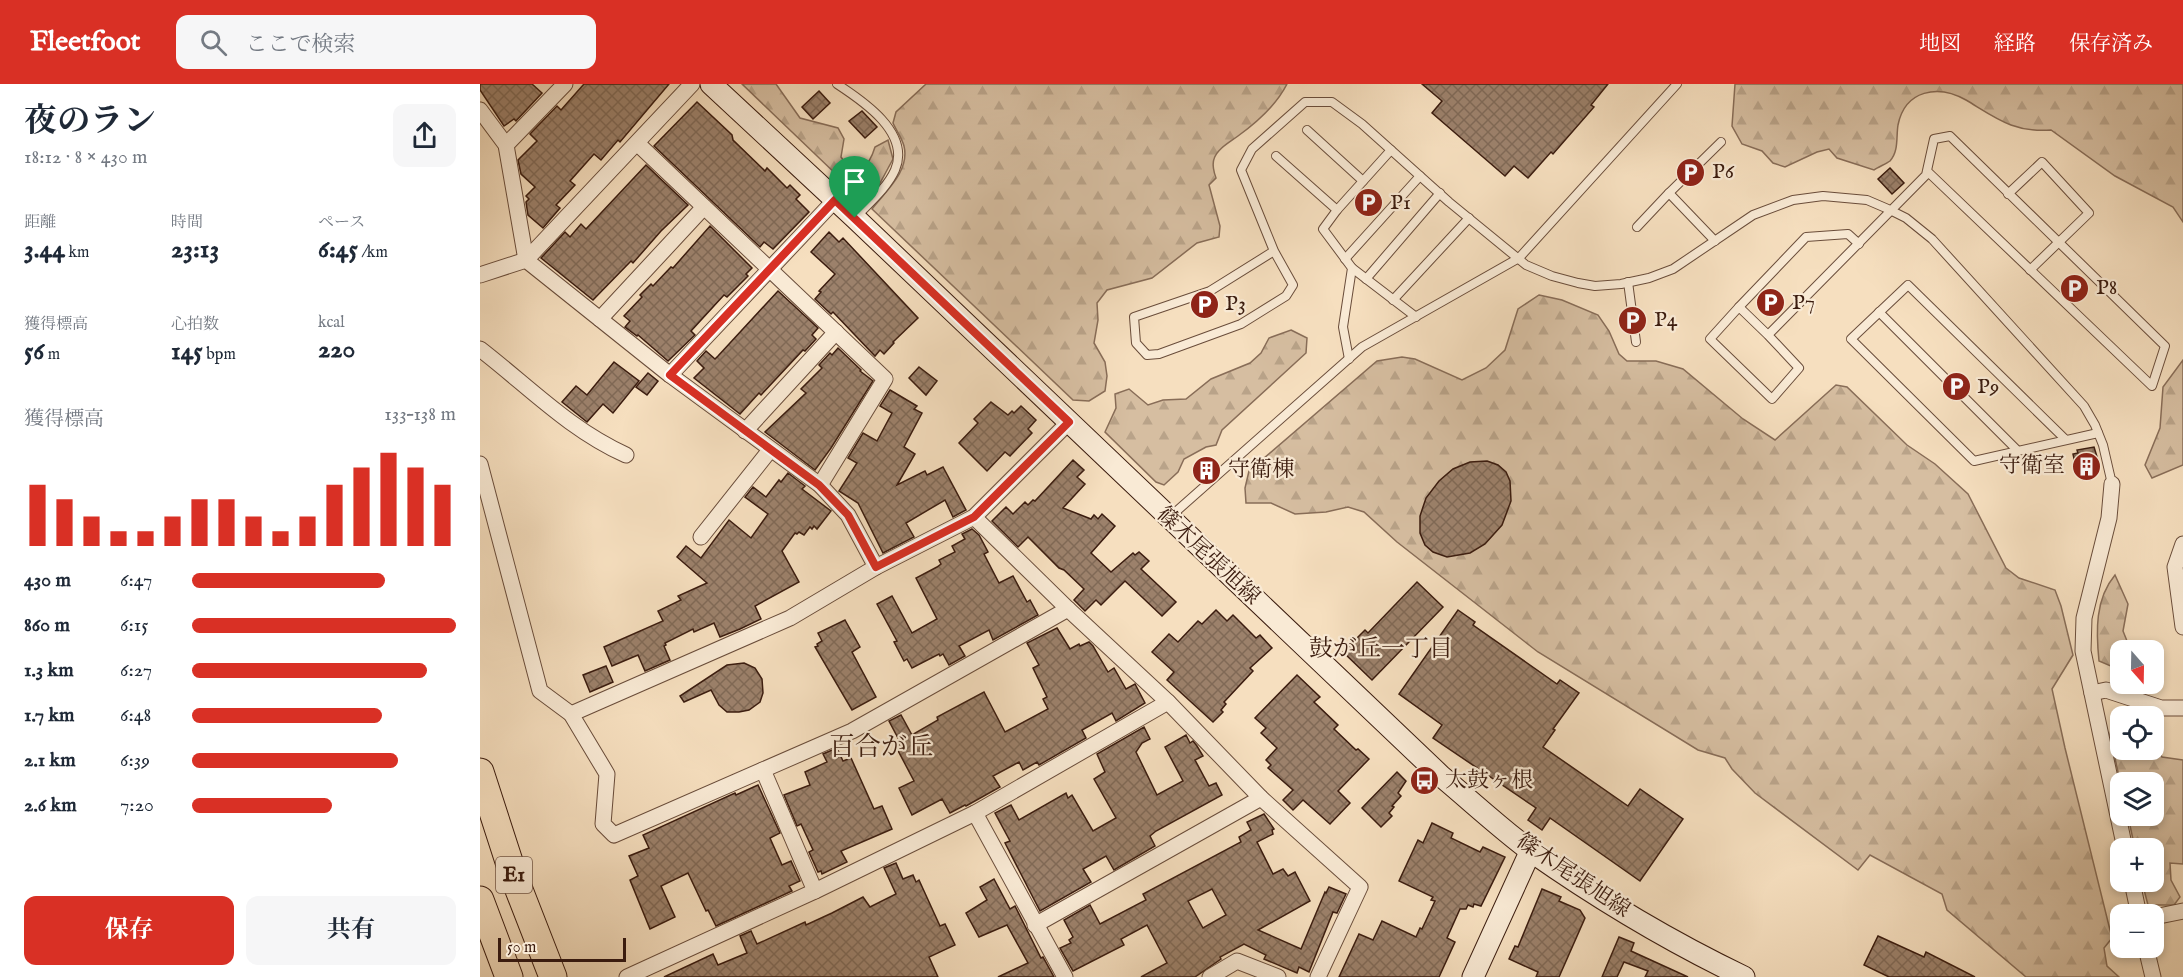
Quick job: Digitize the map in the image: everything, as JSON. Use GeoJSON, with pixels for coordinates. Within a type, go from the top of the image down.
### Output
{"type":"FeatureCollection","features":[{"type":"Feature","properties":{"kind":"highway","name":"E1"},"geometry":{"type":"LineString","coordinates":[[480,772],[514,877],[553,977]]}},
{"type":"Feature","properties":{"kind":"highway","name":"E1"},"geometry":{"type":"LineString","coordinates":[[480,900],[509,977]]}},
{"type":"Feature","properties":{"kind":"main road","name":"篠木尾張旭線"},"geometry":{"type":"LineString","coordinates":[[711,84],[855,218],[1441,776],[1531,850],[1589,890],[1708,960],[1744,977]]}},
{"type":"Feature","properties":{"kind":"main road"},"geometry":{"type":"LineString","coordinates":[[1473,977],[1531,850]]}},
{"type":"Feature","properties":{"kind":"street"},"geometry":{"type":"LineString","coordinates":[[506,145],[565,84]]}},
{"type":"Feature","properties":{"kind":"street"},"geometry":{"type":"LineString","coordinates":[[480,275],[526,260],[638,144],[692,84]]}},
{"type":"Feature","properties":{"kind":"street"},"geometry":{"type":"LineString","coordinates":[[480,110],[506,145],[526,260],[670,375],[819,485],[848,515],[876,567]]}},
{"type":"Feature","properties":{"kind":"street"},"geometry":{"type":"LineString","coordinates":[[638,144],[885,379],[819,485]]}},
{"type":"Feature","properties":{"kind":"street"},"geometry":{"type":"LineString","coordinates":[[670,375],[835,200]]}},
{"type":"Feature","properties":{"kind":"street"},"geometry":{"type":"LineString","coordinates":[[600,319],[704,207]]}},
{"type":"Feature","properties":{"kind":"street"},"geometry":{"type":"LineString","coordinates":[[745,431],[836,332]]}},
{"type":"Feature","properties":{"kind":"street"},"geometry":{"type":"LineString","coordinates":[[480,349],[512,373],[565,419],[610,448],[626,455]]}},
{"type":"Feature","properties":{"kind":"street"},"geometry":{"type":"LineString","coordinates":[[571,714],[790,618],[876,567],[974,517],[1069,422]]}},
{"type":"Feature","properties":{"kind":"street"},"geometry":{"type":"LineString","coordinates":[[701,537],[770,450]]}},
{"type":"Feature","properties":{"kind":"street"},"geometry":{"type":"LineString","coordinates":[[480,464],[540,690],[571,714],[607,774],[603,824],[614,835],[852,730],[1068,609]]}},
{"type":"Feature","properties":{"kind":"street"},"geometry":{"type":"LineString","coordinates":[[2112,484],[2109,518],[2084,618],[2083,651],[2123,838]]}},
{"type":"Feature","properties":{"kind":"street"},"geometry":{"type":"LineString","coordinates":[[974,517],[1168,702],[1261,798],[1360,887],[1318,977]]}},
{"type":"Feature","properties":{"kind":"street"},"geometry":{"type":"LineString","coordinates":[[2183,544],[2179,566],[2183,627]]}},
{"type":"Feature","properties":{"kind":"street"},"geometry":{"type":"LineString","coordinates":[[2092,693],[2106,690],[2161,708],[2183,708]]}},
{"type":"Feature","properties":{"kind":"street"},"geometry":{"type":"LineString","coordinates":[[627,977],[651,972],[975,813],[1168,702]]}},
{"type":"Feature","properties":{"kind":"street"},"geometry":{"type":"LineString","coordinates":[[763,770],[815,891]]}},
{"type":"Feature","properties":{"kind":"street"},"geometry":{"type":"LineString","coordinates":[[1035,925],[1261,798]]}},
{"type":"Feature","properties":{"kind":"street"},"geometry":{"type":"LineString","coordinates":[[975,813],[1065,977]]}},
{"type":"Feature","properties":{"kind":"street"},"geometry":{"type":"LineString","coordinates":[[2164,915],[2183,911]]}},
{"type":"Feature","properties":{"kind":"street"},"geometry":{"type":"LineString","coordinates":[[2148,958],[2153,977]]}},
{"type":"Feature","properties":{"kind":"street"},"geometry":{"type":"LineString","coordinates":[[1210,977],[1237,961],[1278,977]]}},
{"type":"Feature","properties":{"kind":"lane"},"geometry":{"type":"LineString","coordinates":[[837,84],[877,113],[888,126],[897,152],[898,161],[888,182],[855,218]]}},
{"type":"Feature","properties":{"kind":"lane"},"geometry":{"type":"LineString","coordinates":[[1168,518],[1362,347],[1519,258],[1677,84]]}},
{"type":"Feature","properties":{"kind":"lane"},"geometry":{"type":"LineString","coordinates":[[1274,251],[1210,291],[1134,317],[1136,343],[1147,355],[1159,354],[1241,324],[1286,296],[1293,285],[1274,251],[1241,170],[1252,149],[1305,102],[1332,102],[1526,265],[1552,276],[1595,286],[1649,278],[1673,269],[1753,215],[1793,200],[1823,196],[1867,200],[1892,211],[1932,239],[2072,391],[2084,406],[2098,433],[2108,462],[2112,484]]}},
{"type":"Feature","properties":{"kind":"lane"},"geometry":{"type":"LineString","coordinates":[[1307,130],[1363,181]]}},
{"type":"Feature","properties":{"kind":"lane"},"geometry":{"type":"LineString","coordinates":[[1768,334],[1926,175],[1926,171],[1934,139],[1950,136],[2165,346],[2152,386],[1926,171]]}},
{"type":"Feature","properties":{"kind":"lane"},"geometry":{"type":"LineString","coordinates":[[1636,228],[1721,142]]}},
{"type":"Feature","properties":{"kind":"lane"},"geometry":{"type":"LineString","coordinates":[[1391,150],[1323,229],[1352,268],[1416,317]]}},
{"type":"Feature","properties":{"kind":"lane"},"geometry":{"type":"LineString","coordinates":[[1276,156],[1337,210]]}},
{"type":"Feature","properties":{"kind":"lane"},"geometry":{"type":"LineString","coordinates":[[2008,194],[2042,162],[2089,213],[2030,270]]}},
{"type":"Feature","properties":{"kind":"lane"},"geometry":{"type":"LineString","coordinates":[[1345,259],[1420,176]]}},
{"type":"Feature","properties":{"kind":"lane"},"geometry":{"type":"LineString","coordinates":[[1669,193],[1714,242]]}},
{"type":"Feature","properties":{"kind":"lane"},"geometry":{"type":"LineString","coordinates":[[1366,279],[1440,194]]}},
{"type":"Feature","properties":{"kind":"lane"},"geometry":{"type":"LineString","coordinates":[[1394,300],[1469,218]]}},
{"type":"Feature","properties":{"kind":"lane"},"geometry":{"type":"LineString","coordinates":[[1739,307],[1800,368],[1772,399],[1710,339],[1739,307],[1806,237],[1848,234],[1859,244]]}},
{"type":"Feature","properties":{"kind":"lane"},"geometry":{"type":"LineString","coordinates":[[1349,358],[1343,327],[1352,268]]}},
{"type":"Feature","properties":{"kind":"lane"},"geometry":{"type":"LineString","coordinates":[[1628,282],[1636,342]]}},
{"type":"Feature","properties":{"kind":"lane"},"geometry":{"type":"LineString","coordinates":[[2066,440],[1908,285],[1851,339],[1974,461],[2098,433]]}},
{"type":"Feature","properties":{"kind":"lane"},"geometry":{"type":"LineString","coordinates":[[1879,312],[2018,451]]}},
{"type":"Feature","properties":{"kind":"green space"},"geometry":{"type":"Polygon","coordinates":[[[742,84],[776,84],[800,118],[838,128],[844,139],[841,157],[857,170],[866,165],[875,147],[888,140],[893,159],[879,185],[864,201],[742,84]]]}},
{"type":"Feature","properties":{"kind":"green space"},"geometry":{"type":"Polygon","coordinates":[[[926,84],[1287,84],[1266,113],[1224,146],[1213,161],[1216,178],[1209,185],[1220,226],[1219,237],[1197,243],[1152,278],[1107,290],[1097,303],[1098,320],[1094,343],[1105,362],[1107,376],[1105,391],[1089,401],[1073,400],[872,209],[896,180],[904,164],[904,146],[893,123],[896,112],[926,84]]]}},
{"type":"Feature","properties":{"kind":"green space"},"geometry":{"type":"Polygon","coordinates":[[[1735,84],[2183,84],[2183,222],[2173,207],[2115,176],[2051,130],[2016,127],[1966,100],[1945,92],[1924,93],[1915,97],[1908,104],[1898,125],[1893,157],[1874,170],[1837,158],[1829,149],[1785,167],[1773,163],[1762,151],[1742,144],[1732,126],[1735,84]]]}},
{"type":"Feature","properties":{"kind":"green space"},"geometry":{"type":"Polygon","coordinates":[[[1539,295],[1562,300],[1598,315],[1609,331],[1619,354],[1627,361],[1656,361],[1683,369],[1743,419],[1775,440],[1836,385],[1847,387],[1907,445],[1935,464],[1968,494],[2006,568],[2019,578],[2055,590],[2073,655],[2052,689],[2110,930],[2110,940],[2104,948],[2107,966],[2119,977],[2026,977],[1947,910],[1942,894],[1870,855],[1858,870],[1755,793],[1732,769],[1725,758],[1698,750],[1538,652],[1397,542],[1364,512],[1348,507],[1326,512],[1295,514],[1271,503],[1246,503],[1245,488],[1249,471],[1377,361],[1402,357],[1415,359],[1462,380],[1486,368],[1505,350],[1518,309],[1539,295]]]}},
{"type":"Feature","properties":{"kind":"green space"},"geometry":{"type":"Polygon","coordinates":[[[1291,330],[1307,338],[1306,353],[1222,430],[1216,445],[1206,447],[1184,459],[1178,472],[1164,485],[1156,482],[1105,432],[1116,408],[1115,394],[1129,389],[1148,405],[1163,400],[1186,399],[1211,379],[1250,363],[1261,353],[1269,338],[1291,330]]]}},
{"type":"Feature","properties":{"kind":"green space"},"geometry":{"type":"Polygon","coordinates":[[[2183,360],[2183,465],[2152,478],[2145,465],[2160,428],[2163,387],[2183,360]]]}},
{"type":"Feature","properties":{"kind":"green space"},"geometry":{"type":"Polygon","coordinates":[[[2115,575],[2128,604],[2123,631],[2127,640],[2110,640],[2110,666],[2099,661],[2097,627],[2100,605],[2108,584],[2115,575]]]}},
{"type":"Feature","properties":{"kind":"green space"},"geometry":{"type":"Polygon","coordinates":[[[2164,757],[2183,760],[2183,864],[2170,863],[2171,880],[2180,897],[2174,905],[2148,904],[2145,892],[2164,892],[2164,838],[2133,838],[2130,826],[2164,826],[2164,772],[2118,772],[2115,760],[2164,760],[2164,757]]]}},
{"type":"Feature","properties":{"kind":"building"},"geometry":{"type":"Polygon","coordinates":[[[480,84],[532,84],[542,93],[516,121],[514,119],[504,126],[480,90],[480,84]]]}},
{"type":"Feature","properties":{"kind":"building"},"geometry":{"type":"Polygon","coordinates":[[[584,84],[669,84],[620,142],[618,140],[601,160],[594,154],[570,181],[575,185],[556,205],[560,208],[543,228],[528,215],[526,202],[529,199],[526,196],[535,187],[521,174],[518,160],[537,141],[530,134],[557,106],[561,110],[584,84]]]}},
{"type":"Feature","properties":{"kind":"building"},"geometry":{"type":"Polygon","coordinates":[[[1422,84],[1608,84],[1591,105],[1594,107],[1553,154],[1551,152],[1528,178],[1514,166],[1505,176],[1432,113],[1442,101],[1422,84]]]}},
{"type":"Feature","properties":{"kind":"building"},"geometry":{"type":"Polygon","coordinates":[[[819,91],[830,103],[813,119],[802,107],[819,91]]]}},
{"type":"Feature","properties":{"kind":"building"},"geometry":{"type":"Polygon","coordinates":[[[697,102],[765,171],[767,168],[787,188],[790,185],[800,195],[796,199],[809,212],[773,249],[764,242],[760,247],[654,146],[697,102]]]}},
{"type":"Feature","properties":{"kind":"building"},"geometry":{"type":"Polygon","coordinates":[[[862,111],[877,127],[865,138],[849,121],[862,111]]]}},
{"type":"Feature","properties":{"kind":"building"},"geometry":{"type":"Polygon","coordinates":[[[646,165],[688,205],[633,263],[631,261],[593,300],[541,258],[565,232],[570,237],[581,224],[586,229],[646,165]]]}},
{"type":"Feature","properties":{"kind":"building"},"geometry":{"type":"Polygon","coordinates":[[[1890,168],[1904,183],[1892,194],[1878,179],[1890,168]]]}},
{"type":"Feature","properties":{"kind":"building"},"geometry":{"type":"Polygon","coordinates":[[[710,226],[752,268],[746,274],[748,276],[727,297],[724,295],[691,331],[695,335],[668,361],[625,327],[630,321],[624,316],[642,297],[640,295],[651,284],[653,286],[671,267],[673,268],[710,226]]]}},
{"type":"Feature","properties":{"kind":"building"},"geometry":{"type":"Polygon","coordinates":[[[829,232],[839,242],[843,238],[918,318],[884,354],[880,350],[875,356],[833,312],[831,314],[815,299],[821,292],[819,291],[835,274],[811,252],[829,232]]]}},
{"type":"Feature","properties":{"kind":"building"},"geometry":{"type":"Polygon","coordinates":[[[778,291],[818,328],[812,335],[816,339],[740,414],[694,378],[704,368],[697,361],[706,351],[715,359],[778,291]]]}},
{"type":"Feature","properties":{"kind":"building"},"geometry":{"type":"Polygon","coordinates":[[[838,348],[873,381],[815,470],[765,432],[806,393],[801,389],[822,368],[819,365],[838,348]]]}},
{"type":"Feature","properties":{"kind":"building"},"geometry":{"type":"Polygon","coordinates":[[[614,362],[639,381],[613,413],[603,404],[587,422],[562,402],[576,386],[587,395],[614,362]]]}},
{"type":"Feature","properties":{"kind":"building"},"geometry":{"type":"Polygon","coordinates":[[[919,367],[937,381],[926,395],[909,378],[919,367]]]}},
{"type":"Feature","properties":{"kind":"building"},"geometry":{"type":"Polygon","coordinates":[[[648,373],[658,381],[647,395],[636,387],[648,373]]]}},
{"type":"Feature","properties":{"kind":"building"},"geometry":{"type":"Polygon","coordinates":[[[890,390],[917,406],[914,409],[922,413],[904,447],[915,454],[897,485],[925,471],[927,475],[943,467],[966,510],[953,517],[945,500],[906,523],[914,537],[883,553],[858,503],[839,491],[857,463],[848,458],[863,433],[877,441],[892,413],[880,406],[890,390]]]}},
{"type":"Feature","properties":{"kind":"building"},"geometry":{"type":"Polygon","coordinates":[[[991,402],[1008,415],[1021,406],[1036,420],[1028,429],[1032,433],[1010,456],[1005,452],[987,471],[959,443],[978,423],[974,419],[991,402]]]}},
{"type":"Feature","properties":{"kind":"building","name":"守衛室"},"geometry":{"type":"Polygon","coordinates":[[[2094,447],[2098,460],[2095,461],[2098,471],[2078,476],[2073,454],[2078,453],[2077,450],[2094,447]]]}},
{"type":"Feature","properties":{"kind":"building"},"geometry":{"type":"Polygon","coordinates":[[[1073,460],[1084,470],[1077,477],[1085,484],[1063,508],[1091,519],[1094,515],[1098,519],[1102,514],[1115,526],[1091,553],[1111,572],[1133,553],[1135,555],[1139,552],[1149,561],[1141,569],[1176,602],[1162,616],[1125,581],[1101,605],[1096,600],[1085,611],[1074,600],[1084,589],[1028,537],[1018,547],[992,521],[1006,507],[1013,514],[1025,502],[1028,505],[1033,500],[1035,501],[1073,460]]]}},
{"type":"Feature","properties":{"kind":"building"},"geometry":{"type":"Polygon","coordinates":[[[1487,461],[1498,465],[1506,472],[1510,481],[1511,501],[1502,525],[1485,544],[1470,553],[1447,557],[1433,552],[1425,545],[1420,533],[1420,516],[1426,498],[1439,481],[1453,469],[1470,462],[1487,461]]]}},
{"type":"Feature","properties":{"kind":"building"},"geometry":{"type":"Polygon","coordinates":[[[788,473],[805,486],[802,489],[831,511],[817,529],[814,526],[812,529],[810,527],[804,535],[799,532],[795,533],[782,551],[799,582],[755,606],[761,619],[740,629],[720,637],[714,623],[694,632],[693,629],[665,643],[664,646],[670,660],[645,671],[638,655],[612,666],[604,647],[663,621],[658,611],[681,600],[678,596],[707,583],[677,557],[686,546],[701,558],[729,520],[751,538],[768,514],[745,497],[753,487],[766,497],[779,480],[781,482],[788,473]]]}},
{"type":"Feature","properties":{"kind":"building"},"geometry":{"type":"Polygon","coordinates":[[[972,529],[979,535],[988,552],[984,554],[999,583],[1013,576],[1027,602],[1030,600],[1038,615],[993,640],[989,630],[959,646],[965,656],[949,665],[943,654],[940,656],[939,654],[912,668],[907,659],[904,661],[894,642],[897,641],[877,604],[892,596],[912,633],[937,619],[916,578],[937,567],[941,564],[939,560],[955,552],[952,546],[965,539],[962,534],[972,529]]]}},
{"type":"Feature","properties":{"kind":"building"},"geometry":{"type":"Polygon","coordinates":[[[1417,582],[1443,607],[1372,680],[1343,652],[1365,630],[1368,633],[1417,582]]]}},
{"type":"Feature","properties":{"kind":"building"},"geometry":{"type":"Polygon","coordinates":[[[1216,610],[1227,621],[1233,615],[1256,638],[1260,635],[1272,648],[1250,668],[1253,671],[1224,702],[1226,704],[1221,710],[1223,712],[1213,722],[1167,680],[1174,672],[1152,652],[1169,634],[1178,642],[1198,621],[1202,624],[1216,610]]]}},
{"type":"Feature","properties":{"kind":"building"},"geometry":{"type":"Polygon","coordinates":[[[1458,610],[1475,622],[1473,625],[1557,684],[1560,680],[1579,693],[1543,747],[1628,806],[1640,789],[1683,819],[1640,881],[1550,818],[1542,830],[1528,820],[1536,808],[1433,738],[1442,725],[1399,694],[1458,610]]]}},
{"type":"Feature","properties":{"kind":"building"},"geometry":{"type":"Polygon","coordinates":[[[845,620],[860,647],[852,652],[876,697],[852,710],[815,647],[822,641],[818,633],[845,620]]]}},
{"type":"Feature","properties":{"kind":"building"},"geometry":{"type":"Polygon","coordinates":[[[1057,628],[1070,649],[1089,642],[1108,672],[1114,668],[1126,689],[1135,684],[1145,703],[1116,721],[1112,713],[1082,730],[1086,738],[1039,765],[1037,762],[1023,770],[1019,762],[993,776],[1000,787],[966,806],[950,813],[942,799],[912,815],[899,788],[914,781],[894,743],[899,740],[889,721],[901,715],[912,735],[938,720],[937,717],[984,692],[1005,732],[1048,709],[1043,699],[1047,697],[1033,668],[1039,665],[1027,643],[1057,628]]]}},
{"type":"Feature","properties":{"kind":"building"},"geometry":{"type":"Polygon","coordinates":[[[744,663],[755,668],[762,679],[763,693],[760,702],[749,710],[727,712],[719,705],[711,690],[684,702],[680,696],[727,665],[744,663]]]}},
{"type":"Feature","properties":{"kind":"building"},"geometry":{"type":"Polygon","coordinates":[[[606,666],[613,682],[590,692],[583,675],[606,666]]]}},
{"type":"Feature","properties":{"kind":"building"},"geometry":{"type":"Polygon","coordinates":[[[1297,675],[1320,697],[1314,702],[1338,725],[1334,729],[1369,759],[1338,791],[1350,803],[1330,824],[1303,800],[1293,810],[1283,800],[1293,790],[1268,768],[1271,765],[1266,760],[1277,748],[1261,733],[1266,728],[1255,718],[1297,675]]]}},
{"type":"Feature","properties":{"kind":"building"},"geometry":{"type":"Polygon","coordinates":[[[1144,727],[1150,739],[1142,743],[1136,752],[1157,795],[1183,781],[1165,747],[1186,735],[1190,743],[1193,741],[1203,756],[1195,760],[1209,786],[1216,783],[1222,795],[1156,831],[1150,836],[1155,846],[1114,870],[1106,856],[1083,869],[1091,882],[1040,911],[1005,843],[1010,841],[995,813],[1011,805],[1019,820],[1066,793],[1068,798],[1072,795],[1093,831],[1116,818],[1094,779],[1105,772],[1097,754],[1144,727]]]}},
{"type":"Feature","properties":{"kind":"building"},"geometry":{"type":"Polygon","coordinates":[[[837,748],[843,761],[851,758],[874,809],[882,806],[892,829],[841,851],[847,862],[822,874],[821,871],[818,872],[809,852],[813,850],[801,824],[797,826],[784,795],[810,785],[805,772],[827,762],[823,754],[837,748]]]}},
{"type":"Feature","properties":{"kind":"building"},"geometry":{"type":"Polygon","coordinates":[[[1397,772],[1406,781],[1398,793],[1401,796],[1389,813],[1392,816],[1381,827],[1362,808],[1397,772]]]}},
{"type":"Feature","properties":{"kind":"building"},"geometry":{"type":"Polygon","coordinates":[[[758,785],[780,833],[770,838],[782,865],[791,861],[800,881],[789,886],[792,891],[716,926],[708,910],[706,911],[688,873],[661,886],[675,917],[650,929],[630,880],[638,876],[629,856],[649,848],[643,835],[735,793],[736,795],[758,785]]]}},
{"type":"Feature","properties":{"kind":"building"},"geometry":{"type":"Polygon","coordinates":[[[1264,814],[1274,829],[1273,834],[1257,842],[1273,874],[1283,869],[1288,876],[1295,872],[1310,901],[1258,930],[1301,949],[1329,887],[1346,894],[1337,913],[1333,912],[1309,972],[1299,967],[1297,973],[1264,959],[1266,955],[1244,944],[1220,957],[1221,959],[1195,977],[1141,977],[1167,963],[1147,925],[1121,939],[1124,945],[1073,971],[1060,948],[1071,943],[1069,940],[1073,937],[1064,920],[1090,905],[1100,924],[1146,900],[1143,894],[1241,842],[1239,837],[1251,830],[1247,822],[1264,814]],[[1212,889],[1188,901],[1203,928],[1226,915],[1212,889]]]}},
{"type":"Feature","properties":{"kind":"building"},"geometry":{"type":"Polygon","coordinates":[[[1432,823],[1453,833],[1451,838],[1480,852],[1483,847],[1505,857],[1481,906],[1474,904],[1473,907],[1468,905],[1466,909],[1460,909],[1447,938],[1455,942],[1439,977],[1339,977],[1359,934],[1373,940],[1382,921],[1416,937],[1420,928],[1422,929],[1435,901],[1431,900],[1433,897],[1399,881],[1418,840],[1423,843],[1432,823]]]}},
{"type":"Feature","properties":{"kind":"building"},"geometry":{"type":"Polygon","coordinates":[[[896,863],[903,879],[913,875],[916,882],[919,880],[940,926],[945,924],[955,945],[929,957],[938,977],[664,977],[713,954],[718,965],[747,953],[740,936],[751,931],[757,944],[805,922],[806,925],[863,897],[870,907],[896,894],[884,868],[896,863]]]}},
{"type":"Feature","properties":{"kind":"building"},"geometry":{"type":"Polygon","coordinates":[[[994,879],[1010,909],[1015,906],[1041,958],[1043,957],[1054,977],[998,977],[1028,963],[1007,925],[979,937],[966,913],[987,900],[980,887],[994,879]]]}},
{"type":"Feature","properties":{"kind":"building"},"geometry":{"type":"Polygon","coordinates":[[[1542,889],[1561,897],[1559,901],[1580,910],[1585,918],[1559,977],[1536,977],[1538,972],[1509,959],[1515,946],[1518,947],[1542,889]]]}},
{"type":"Feature","properties":{"kind":"building"},"geometry":{"type":"Polygon","coordinates":[[[1878,936],[1924,957],[1926,952],[1975,977],[1889,977],[1864,965],[1878,936]]]}},
{"type":"Feature","properties":{"kind":"building"},"geometry":{"type":"Polygon","coordinates":[[[1619,937],[1634,943],[1631,951],[1688,977],[1645,977],[1648,971],[1624,962],[1617,977],[1602,977],[1619,937]]]}},
{"type":"Feature","properties":{"kind":"place","name":"P6"},"geometry":{"type":"Point","coordinates":[1691,172]}},
{"type":"Feature","properties":{"kind":"place","name":"P1"},"geometry":{"type":"Point","coordinates":[1369,203]}},
{"type":"Feature","properties":{"kind":"place","name":"P8"},"geometry":{"type":"Point","coordinates":[2075,288]}},
{"type":"Feature","properties":{"kind":"place","name":"P7"},"geometry":{"type":"Point","coordinates":[1771,303]}},
{"type":"Feature","properties":{"kind":"place","name":"P3"},"geometry":{"type":"Point","coordinates":[1204,304]}},
{"type":"Feature","properties":{"kind":"place","name":"P4"},"geometry":{"type":"Point","coordinates":[1633,320]}},
{"type":"Feature","properties":{"kind":"place","name":"P9"},"geometry":{"type":"Point","coordinates":[1956,387]}},
{"type":"Feature","properties":{"kind":"place","name":"守衛室"},"geometry":{"type":"Point","coordinates":[2086,466]}},
{"type":"Feature","properties":{"kind":"place","name":"守衛棟"},"geometry":{"type":"Point","coordinates":[1207,470]}},
{"type":"Feature","properties":{"kind":"place","name":"太鼓ヶ根"},"geometry":{"type":"Point","coordinates":[1424,781]}},
{"type":"Feature","properties":{"kind":"district","name":"鼓が丘一丁目"},"geometry":{"type":"Point","coordinates":[1381,649]}},
{"type":"Feature","properties":{"kind":"district","name":"百合が丘"},"geometry":{"type":"Point","coordinates":[881,747]}},
{"type":"Feature","properties":{"kind":"route"},"geometry":{"type":"LineString","coordinates":[[835,200],[855,218],[1069,422],[974,517],[876,567],[848,515],[819,485],[670,375],[835,200]]}}]}
